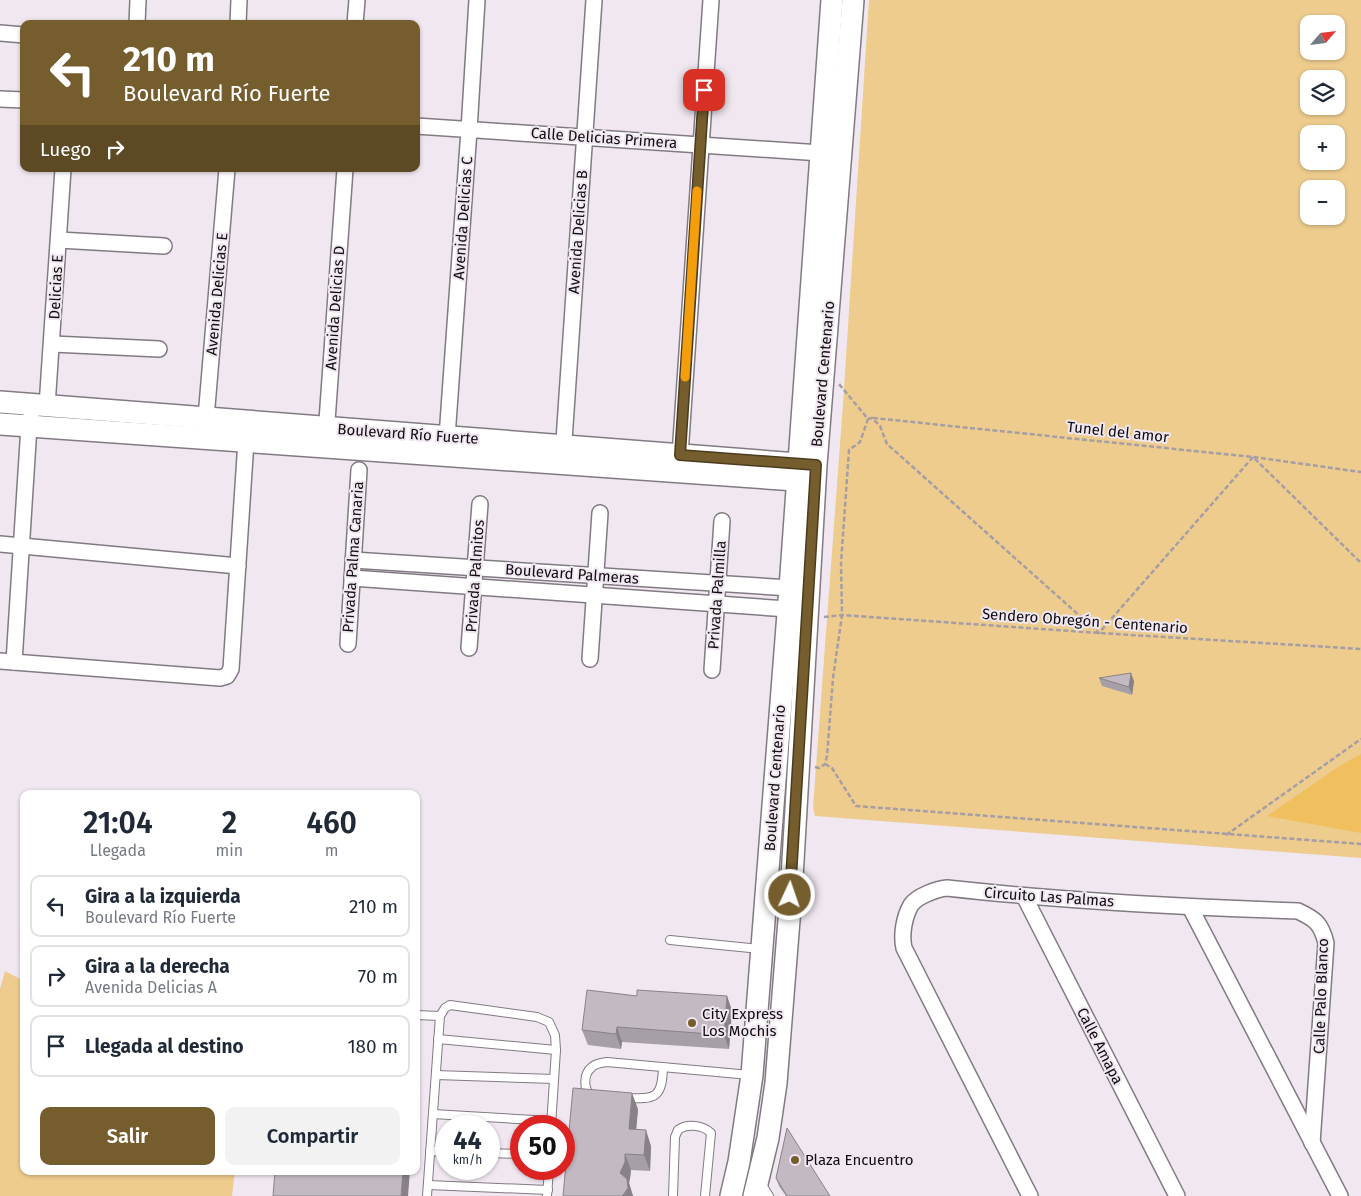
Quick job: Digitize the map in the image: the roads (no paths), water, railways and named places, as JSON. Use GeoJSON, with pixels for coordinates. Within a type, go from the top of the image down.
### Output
{"type":"FeatureCollection","features":[{"type":"Feature","properties":{"kind":"main road","name":"Boulevard Centenario"},"geometry":{"type":"LineString","coordinates":[[731,1196],[739,1162],[752,1075],[807,473],[821,152],[832,0]]}},
{"type":"Feature","properties":{"kind":"main road","name":"Boulevard Centenario"},"geometry":{"type":"LineString","coordinates":[[756,1187],[768,1138],[776,1083],[798,766],[795,604],[807,473],[823,381],[853,0]]}},
{"type":"Feature","properties":{"kind":"main road","name":"Boulevard Río Fuerte"},"geometry":{"type":"LineString","coordinates":[[0,402],[206,418],[326,437],[807,473]]}},
{"type":"Feature","properties":{"kind":"main road","name":"Boulevard Río Fuerte"},"geometry":{"type":"LineString","coordinates":[[0,424],[246,441],[326,437],[447,437],[563,455],[680,455],[807,473]]}},
{"type":"Feature","properties":{"kind":"main road"},"geometry":{"type":"LineString","coordinates":[[763,945],[786,948]]}},
{"type":"Feature","properties":{"kind":"street"},"geometry":{"type":"LineString","coordinates":[[137,20],[138,0]]}},
{"type":"Feature","properties":{"kind":"street"},"geometry":{"type":"LineString","coordinates":[[238,20],[239,0]]}},
{"type":"Feature","properties":{"kind":"street"},"geometry":{"type":"LineString","coordinates":[[355,20],[357,0]]}},
{"type":"Feature","properties":{"kind":"street","name":"Avenida Delicias C"},"geometry":{"type":"LineString","coordinates":[[447,437],[477,0]]}},
{"type":"Feature","properties":{"kind":"street","name":"Avenida Delicias B"},"geometry":{"type":"LineString","coordinates":[[563,455],[594,0]]}},
{"type":"Feature","properties":{"kind":"street"},"geometry":{"type":"LineString","coordinates":[[680,455],[711,0]]}},
{"type":"Feature","properties":{"kind":"street"},"geometry":{"type":"LineString","coordinates":[[0,34],[20,35]]}},
{"type":"Feature","properties":{"kind":"street"},"geometry":{"type":"LineString","coordinates":[[0,99],[20,100]]}},
{"type":"Feature","properties":{"kind":"street","name":"Calle Delicias Primera"},"geometry":{"type":"LineString","coordinates":[[420,126],[821,152]]}},
{"type":"Feature","properties":{"kind":"street","name":"Delicias E"},"geometry":{"type":"LineString","coordinates":[[7,661],[21,546],[29,426],[41,405],[52,344],[63,172]]}},
{"type":"Feature","properties":{"kind":"street","name":"Avenida Delicias E"},"geometry":{"type":"LineString","coordinates":[[206,418],[227,172]]}},
{"type":"Feature","properties":{"kind":"street","name":"Avenida Delicias D"},"geometry":{"type":"LineString","coordinates":[[326,437],[345,172]]}},
{"type":"Feature","properties":{"kind":"street"},"geometry":{"type":"LineString","coordinates":[[59,240],[164,246]]}},
{"type":"Feature","properties":{"kind":"street"},"geometry":{"type":"LineString","coordinates":[[52,344],[159,349]]}},
{"type":"Feature","properties":{"kind":"street"},"geometry":{"type":"LineString","coordinates":[[7,661],[220,678],[227,676],[231,670],[246,441]]}},
{"type":"Feature","properties":{"kind":"street","name":"Privada Palma Canaria"},"geometry":{"type":"LineString","coordinates":[[348,644],[359,470]]}},
{"type":"Feature","properties":{"kind":"street","name":"Privada Palmitos"},"geometry":{"type":"LineString","coordinates":[[470,648],[480,504]]}},
{"type":"Feature","properties":{"kind":"street"},"geometry":{"type":"LineString","coordinates":[[590,659],[600,513]]}},
{"type":"Feature","properties":{"kind":"street","name":"Privada Palmilla"},"geometry":{"type":"LineString","coordinates":[[712,670],[722,521]]}},
{"type":"Feature","properties":{"kind":"street"},"geometry":{"type":"LineString","coordinates":[[0,544],[238,566]]}},
{"type":"Feature","properties":{"kind":"street","name":"Boulevard Palmeras"},"geometry":{"type":"LineString","coordinates":[[353,560],[717,583],[795,604]]}},
{"type":"Feature","properties":{"kind":"street","name":"Boulevard Palmeras"},"geometry":{"type":"LineString","coordinates":[[352,578],[716,604],[795,604]]}},
{"type":"Feature","properties":{"kind":"street","name":"Circuito Las Palmas"},"geometry":{"type":"LineString","coordinates":[[1030,1196],[904,948],[902,939],[906,917],[911,904],[940,889],[947,888],[1024,896],[1190,907]]}},
{"type":"Feature","properties":{"kind":"street","name":"Calle Amapa"},"geometry":{"type":"LineString","coordinates":[[1024,896],[1176,1196]]}},
{"type":"Feature","properties":{"kind":"street"},"geometry":{"type":"LineString","coordinates":[[1190,907],[1340,1196]]}},
{"type":"Feature","properties":{"kind":"street","name":"Calle Palo Blanco"},"geometry":{"type":"LineString","coordinates":[[1190,907],[1298,911],[1312,918],[1322,928],[1326,943],[1312,1143]]}},
{"type":"Feature","properties":{"kind":"lane"},"geometry":{"type":"LineString","coordinates":[[670,940],[763,945]]}},
{"type":"Feature","properties":{"kind":"lane"},"geometry":{"type":"LineString","coordinates":[[427,1196],[440,1016],[445,1008],[450,1006],[537,1016],[548,1022],[555,1035],[556,1050],[552,1115]]}},
{"type":"Feature","properties":{"kind":"lane"},"geometry":{"type":"LineString","coordinates":[[420,1015],[440,1016]]}},
{"type":"Feature","properties":{"kind":"lane"},"geometry":{"type":"LineString","coordinates":[[438,1039],[556,1050]]}},
{"type":"Feature","properties":{"kind":"lane"},"geometry":{"type":"LineString","coordinates":[[604,1097],[589,1095],[585,1086],[587,1073],[591,1067],[607,1062],[752,1075]]}},
{"type":"Feature","properties":{"kind":"lane"},"geometry":{"type":"LineString","coordinates":[[621,1098],[646,1099],[658,1093],[661,1088],[663,1068]]}},
{"type":"Feature","properties":{"kind":"lane"},"geometry":{"type":"LineString","coordinates":[[436,1075],[554,1079]]}},
{"type":"Feature","properties":{"kind":"lane"},"geometry":{"type":"LineString","coordinates":[[433,1114],[510,1121]]}},
{"type":"Feature","properties":{"kind":"lane"},"geometry":{"type":"LineString","coordinates":[[673,1196],[675,1137],[678,1130],[687,1125],[706,1128],[711,1133],[705,1196]]}},
{"type":"Feature","properties":{"kind":"lane"},"geometry":{"type":"LineString","coordinates":[[430,1151],[435,1151]]}},
{"type":"Feature","properties":{"kind":"lane"},"geometry":{"type":"LineString","coordinates":[[428,1185],[548,1193],[549,1180]]}},
{"type":"Feature","properties":{"kind":"lane"},"geometry":{"type":"LineString","coordinates":[[756,1187],[769,1196]]}},
{"type":"Feature","properties":{"kind":"place","name":"City Express Los Mochis"},"geometry":{"type":"Point","coordinates":[692,1023]}},
{"type":"Feature","properties":{"kind":"place","name":"Plaza Encuentro"},"geometry":{"type":"Point","coordinates":[795,1160]}}]}
